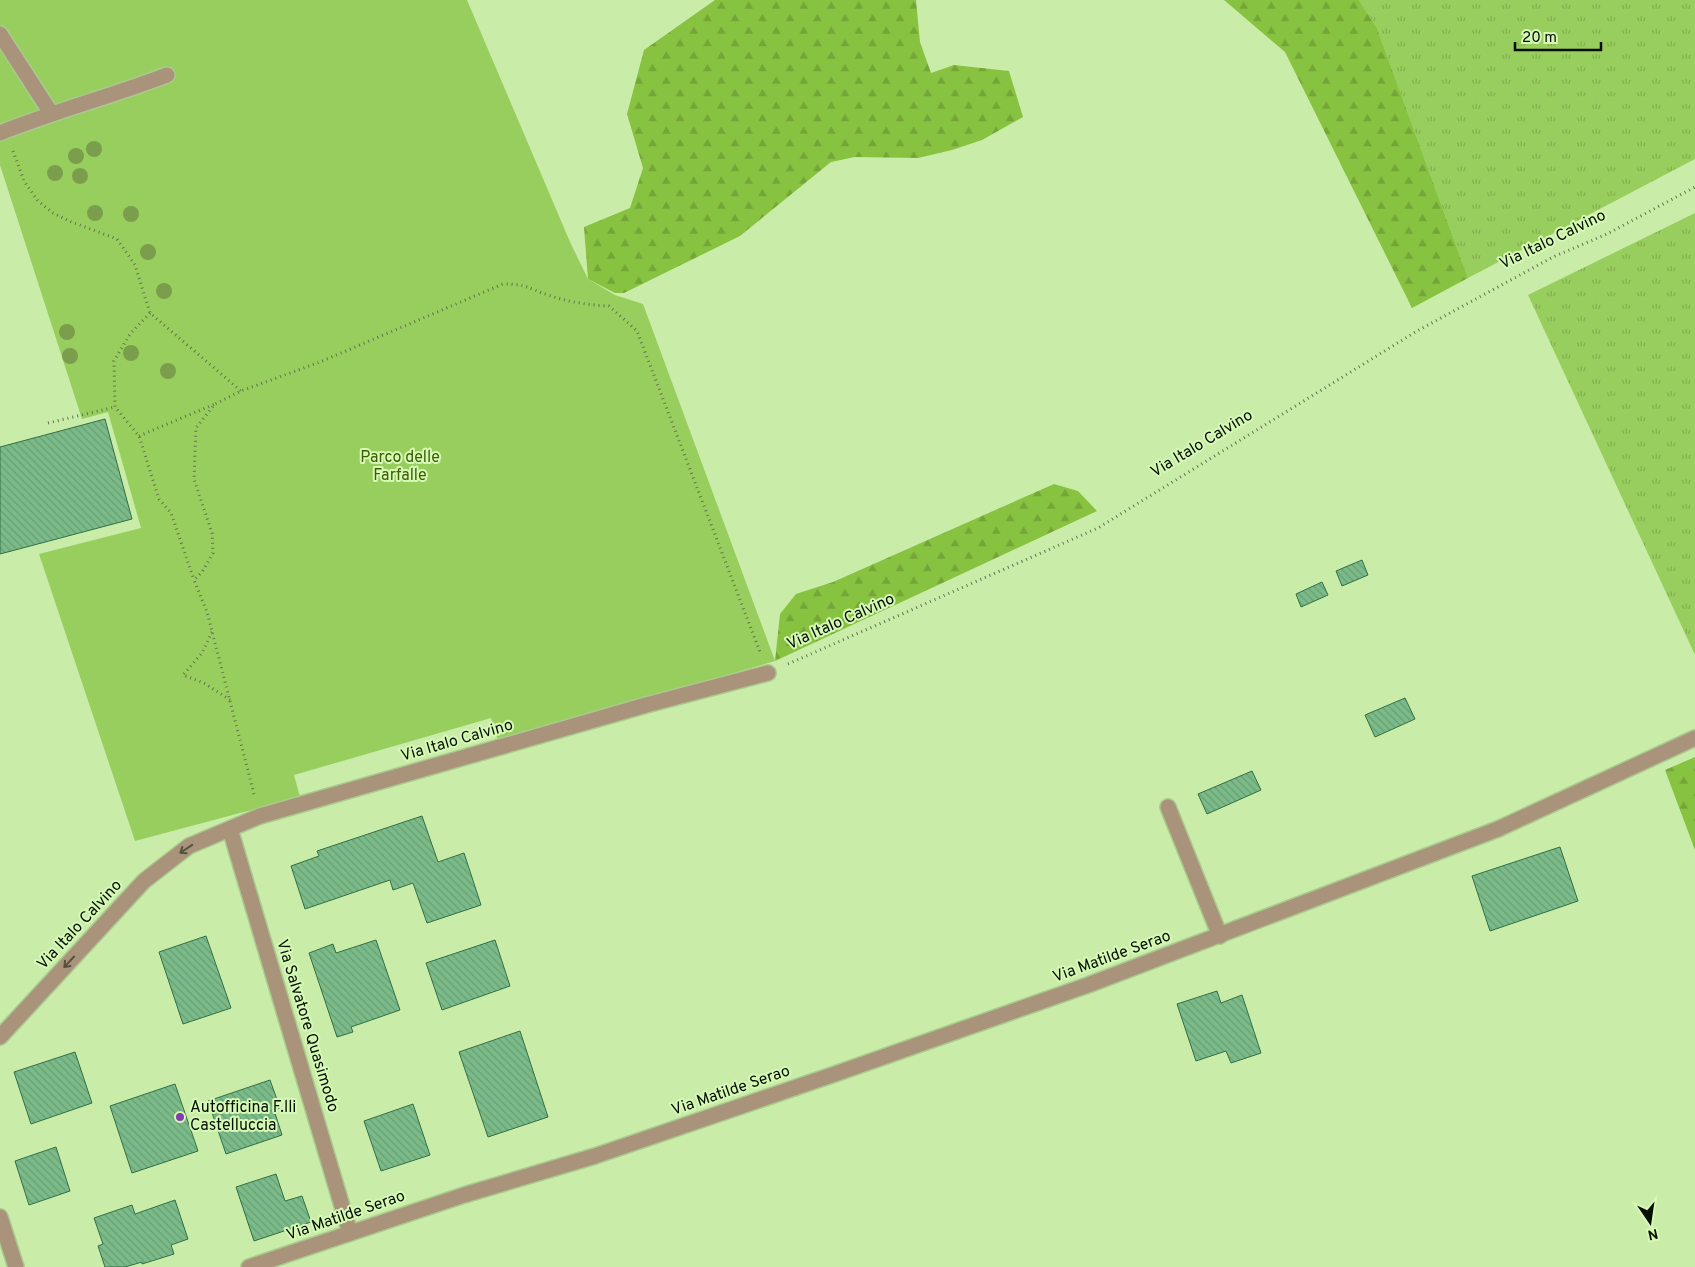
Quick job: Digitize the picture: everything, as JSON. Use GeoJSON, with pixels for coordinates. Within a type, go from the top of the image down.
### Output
{"type":"FeatureCollection","features":[{"type":"Feature","properties":{"kind":"street"},"geometry":{"type":"LineString","coordinates":[[0,34],[51,113]]}},
{"type":"Feature","properties":{"kind":"street"},"geometry":{"type":"LineString","coordinates":[[5,131],[51,113],[104,98],[167,75]]}},
{"type":"Feature","properties":{"kind":"street","name":"Via Italo Calvino"},"geometry":{"type":"LineString","coordinates":[[0,1037],[144,881],[189,846],[260,816],[646,705],[768,673]]}},
{"type":"Feature","properties":{"kind":"street","name":"Via Matilde Serao"},"geometry":{"type":"LineString","coordinates":[[249,1267],[290,1261],[350,1233],[464,1194],[595,1156],[1088,985],[1498,829],[1695,738]]}},
{"type":"Feature","properties":{"kind":"street"},"geometry":{"type":"LineString","coordinates":[[1168,807],[1220,936]]}},
{"type":"Feature","properties":{"kind":"street","name":"Via Salvatore Quasimodo"},"geometry":{"type":"LineString","coordinates":[[230,829],[350,1233]]}},
{"type":"Feature","properties":{"kind":"street"},"geometry":{"type":"LineString","coordinates":[[0,1217],[16,1267]]}},
{"type":"Feature","properties":{"kind":"path"},"geometry":{"type":"LineString","coordinates":[[5,131],[24,182],[38,201],[53,213],[69,221],[117,239],[135,265],[150,313],[241,391]]}},
{"type":"Feature","properties":{"kind":"path","name":"Via Italo Calvino"},"geometry":{"type":"LineString","coordinates":[[768,673],[1098,528],[1426,326],[1553,257],[1607,234],[1695,187]]}},
{"type":"Feature","properties":{"kind":"path"},"geometry":{"type":"LineString","coordinates":[[139,436],[241,391],[320,362],[503,284],[523,284],[548,295],[586,305],[609,306],[637,332],[768,673]]}},
{"type":"Feature","properties":{"kind":"path"},"geometry":{"type":"LineString","coordinates":[[150,313],[130,334],[114,361],[115,407],[139,436],[159,500],[171,513],[212,632],[260,816]]}},
{"type":"Feature","properties":{"kind":"path"},"geometry":{"type":"LineString","coordinates":[[194,580],[202,572],[212,553],[212,533],[194,479],[196,428],[215,404]]}},
{"type":"Feature","properties":{"kind":"path"},"geometry":{"type":"LineString","coordinates":[[48,423],[115,407]]}},
{"type":"Feature","properties":{"kind":"path"},"geometry":{"type":"LineString","coordinates":[[212,632],[202,654],[183,675],[204,683],[230,701]]}},
{"type":"Feature","properties":{"kind":"green space","name":"Parco delle Farfalle"},"geometry":{"type":"Polygon","coordinates":[[[0,0],[467,0],[570,242],[588,279],[615,295],[643,304],[775,661],[498,741],[491,718],[294,775],[300,797],[135,841],[39,554],[141,528],[108,412],[82,419],[0,165],[0,0]]]}},
{"type":"Feature","properties":{"kind":"green space"},"geometry":{"type":"Polygon","coordinates":[[[715,0],[916,0],[920,42],[931,73],[954,65],[1009,71],[1023,117],[982,140],[952,150],[918,158],[855,157],[831,162],[740,236],[624,293],[615,293],[588,279],[584,227],[630,208],[643,168],[627,114],[644,50],[715,0]]]}},
{"type":"Feature","properties":{"kind":"green space"},"geometry":{"type":"Polygon","coordinates":[[[1224,0],[1359,0],[1377,28],[1468,278],[1412,308],[1285,52],[1224,0]]]}},
{"type":"Feature","properties":{"kind":"green space"},"geometry":{"type":"Polygon","coordinates":[[[1359,0],[1695,0],[1695,159],[1468,278],[1377,28],[1359,0]]]}},
{"type":"Feature","properties":{"kind":"green space"},"geometry":{"type":"Polygon","coordinates":[[[1695,213],[1695,655],[1528,295],[1695,213]]]}},
{"type":"Feature","properties":{"kind":"green space"},"geometry":{"type":"Polygon","coordinates":[[[1054,484],[1078,491],[1097,511],[775,661],[780,614],[796,594],[833,582],[1054,484]]]}},
{"type":"Feature","properties":{"kind":"green space"},"geometry":{"type":"Polygon","coordinates":[[[1695,757],[1695,850],[1665,770],[1695,757]]]}},
{"type":"Feature","properties":{"kind":"building"},"geometry":{"type":"Polygon","coordinates":[[[105,419],[132,519],[0,554],[0,447],[105,419]]]}},
{"type":"Feature","properties":{"kind":"building"},"geometry":{"type":"Polygon","coordinates":[[[1362,560],[1368,575],[1342,586],[1336,571],[1362,560]]]}},
{"type":"Feature","properties":{"kind":"building"},"geometry":{"type":"Polygon","coordinates":[[[1322,582],[1328,595],[1301,607],[1296,594],[1322,582]]]}},
{"type":"Feature","properties":{"kind":"building"},"geometry":{"type":"Polygon","coordinates":[[[1405,698],[1415,719],[1375,737],[1365,715],[1405,698]]]}},
{"type":"Feature","properties":{"kind":"building"},"geometry":{"type":"Polygon","coordinates":[[[1252,771],[1261,790],[1207,814],[1198,794],[1252,771]]]}},
{"type":"Feature","properties":{"kind":"building"},"geometry":{"type":"Polygon","coordinates":[[[422,816],[438,862],[464,853],[481,905],[427,923],[413,883],[393,890],[390,880],[305,909],[291,866],[319,856],[317,851],[422,816]]]}},
{"type":"Feature","properties":{"kind":"building"},"geometry":{"type":"Polygon","coordinates":[[[1560,847],[1578,901],[1490,931],[1472,876],[1560,847]]]}},
{"type":"Feature","properties":{"kind":"building"},"geometry":{"type":"Polygon","coordinates":[[[206,936],[231,1008],[183,1024],[159,952],[206,936]]]}},
{"type":"Feature","properties":{"kind":"building"},"geometry":{"type":"Polygon","coordinates":[[[376,940],[400,1010],[351,1027],[353,1032],[337,1037],[309,953],[333,944],[336,953],[376,940]]]}},
{"type":"Feature","properties":{"kind":"building"},"geometry":{"type":"Polygon","coordinates":[[[495,940],[510,986],[442,1010],[426,963],[495,940]]]}},
{"type":"Feature","properties":{"kind":"building"},"geometry":{"type":"Polygon","coordinates":[[[1217,991],[1221,1003],[1242,995],[1261,1053],[1231,1063],[1226,1051],[1196,1061],[1177,1004],[1217,991]]]}},
{"type":"Feature","properties":{"kind":"building"},"geometry":{"type":"Polygon","coordinates":[[[520,1031],[548,1117],[488,1137],[459,1052],[520,1031]]]}},
{"type":"Feature","properties":{"kind":"building"},"geometry":{"type":"Polygon","coordinates":[[[75,1052],[92,1103],[31,1124],[14,1072],[75,1052]]]}},
{"type":"Feature","properties":{"kind":"building"},"geometry":{"type":"Polygon","coordinates":[[[270,1080],[280,1108],[274,1110],[282,1135],[226,1154],[208,1101],[270,1080]]]}},
{"type":"Feature","properties":{"kind":"building"},"geometry":{"type":"Polygon","coordinates":[[[175,1084],[198,1151],[132,1173],[110,1106],[175,1084]]]}},
{"type":"Feature","properties":{"kind":"building"},"geometry":{"type":"Polygon","coordinates":[[[413,1104],[430,1155],[381,1171],[364,1121],[413,1104]]]}},
{"type":"Feature","properties":{"kind":"building"},"geometry":{"type":"Polygon","coordinates":[[[56,1147],[70,1191],[29,1205],[15,1161],[56,1147]]]}},
{"type":"Feature","properties":{"kind":"building"},"geometry":{"type":"Polygon","coordinates":[[[276,1174],[285,1201],[302,1196],[311,1222],[254,1241],[236,1187],[276,1174]]]}},
{"type":"Feature","properties":{"kind":"building"},"geometry":{"type":"Polygon","coordinates":[[[175,1200],[188,1239],[171,1245],[174,1254],[142,1264],[142,1262],[125,1267],[105,1267],[98,1246],[103,1244],[94,1218],[132,1205],[135,1214],[175,1200]]]}},
{"type":"Feature","properties":{"kind":"place","name":"Autofficina F.lli Castelluccia"},"geometry":{"type":"Point","coordinates":[180,1117]}}]}
